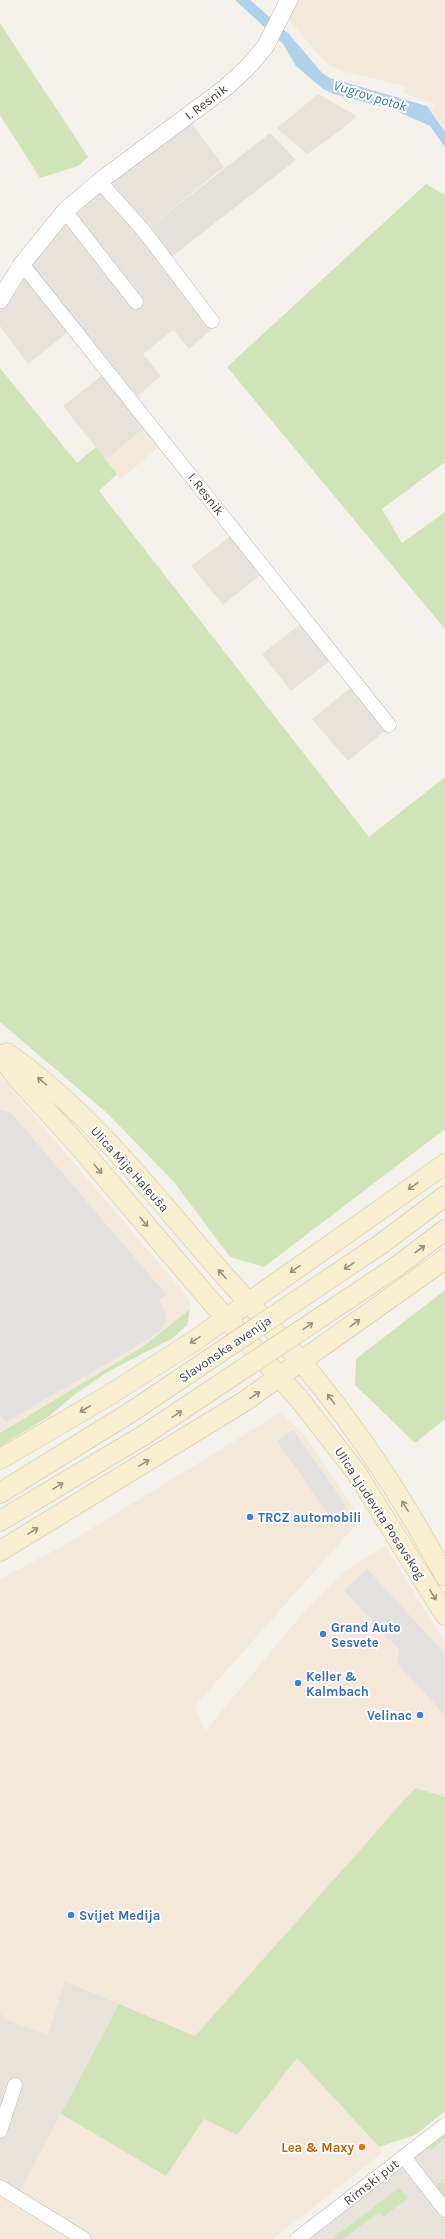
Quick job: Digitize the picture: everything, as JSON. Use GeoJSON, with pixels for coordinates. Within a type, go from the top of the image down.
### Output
{"type":"FeatureCollection","features":[{"type":"Feature","properties":{"kind":"main road","name":"Ulica Mije Haleuša"},"geometry":{"type":"LineString","coordinates":[[0,1048],[34,1074],[91,1125],[248,1304],[301,1362]]}},
{"type":"Feature","properties":{"kind":"main road","name":"Ulica Mije Haleuša"},"geometry":{"type":"LineString","coordinates":[[0,1055],[18,1078],[78,1145],[208,1298],[280,1377]]}},
{"type":"Feature","properties":{"kind":"main road"},"geometry":{"type":"LineString","coordinates":[[0,1459],[106,1397],[227,1318],[445,1164]]}},
{"type":"Feature","properties":{"kind":"main road","name":"Slavonska avenija"},"geometry":{"type":"LineString","coordinates":[[0,1493],[131,1412],[381,1244],[445,1196]]}},
{"type":"Feature","properties":{"kind":"main road","name":"Slavonska avenija"},"geometry":{"type":"LineString","coordinates":[[0,1521],[144,1436],[396,1268],[445,1230]]}},
{"type":"Feature","properties":{"kind":"main road"},"geometry":{"type":"LineString","coordinates":[[0,1551],[234,1408],[280,1377],[445,1259]]}},
{"type":"Feature","properties":{"kind":"main road","name":"Ulica Ljudevita Posavskog"},"geometry":{"type":"LineString","coordinates":[[301,1362],[379,1464],[425,1539],[445,1576]]}},
{"type":"Feature","properties":{"kind":"main road","name":"Ulica Ljudevita Posavskog"},"geometry":{"type":"LineString","coordinates":[[280,1377],[356,1472],[445,1615]]}},
{"type":"Feature","properties":{"kind":"street","name":"I. Resnik"},"geometry":{"type":"LineString","coordinates":[[0,300],[22,264],[65,211],[100,182],[225,88],[246,69],[265,47],[282,17],[289,0]]}},
{"type":"Feature","properties":{"kind":"street"},"geometry":{"type":"LineString","coordinates":[[100,182],[144,231],[212,321]]}},
{"type":"Feature","properties":{"kind":"street"},"geometry":{"type":"LineString","coordinates":[[65,211],[136,302]]}},
{"type":"Feature","properties":{"kind":"street","name":"I. Resnik"},"geometry":{"type":"LineString","coordinates":[[22,264],[390,725]]}},
{"type":"Feature","properties":{"kind":"street"},"geometry":{"type":"LineString","coordinates":[[0,2131],[15,2085]]}},
{"type":"Feature","properties":{"kind":"street","name":"Rimski put"},"geometry":{"type":"LineString","coordinates":[[297,2239],[445,2125]]}},
{"type":"Feature","properties":{"kind":"street"},"geometry":{"type":"LineString","coordinates":[[404,2157],[445,2210]]}},
{"type":"Feature","properties":{"kind":"street"},"geometry":{"type":"LineString","coordinates":[[0,2187],[84,2239]]}},
{"type":"Feature","properties":{"kind":"shaded area"},"geometry":{"type":"Polygon","coordinates":[[[295,0],[445,0],[445,132],[431,109],[435,104],[404,93],[405,86],[342,71],[332,67],[323,60],[287,17],[295,0]]]}},
{"type":"Feature","properties":{"kind":"shaded area"},"geometry":{"type":"Polygon","coordinates":[[[318,94],[357,116],[341,130],[307,154],[277,128],[318,94]]]}},
{"type":"Feature","properties":{"kind":"shaded area"},"geometry":{"type":"Polygon","coordinates":[[[190,121],[224,167],[147,229],[213,328],[189,349],[173,330],[143,354],[161,376],[128,404],[146,426],[106,460],[63,406],[111,368],[77,325],[28,364],[0,326],[0,310],[20,277],[65,220],[110,182],[190,121]]]}},
{"type":"Feature","properties":{"kind":"shaded area"},"geometry":{"type":"Polygon","coordinates":[[[270,133],[296,160],[170,258],[147,229],[270,133]]]}},
{"type":"Feature","properties":{"kind":"shaded area"},"geometry":{"type":"Polygon","coordinates":[[[146,426],[161,445],[121,479],[106,460],[146,426]]]}},
{"type":"Feature","properties":{"kind":"shaded area"},"geometry":{"type":"Polygon","coordinates":[[[232,535],[263,573],[223,605],[191,566],[232,535]]]}},
{"type":"Feature","properties":{"kind":"shaded area"},"geometry":{"type":"Polygon","coordinates":[[[303,622],[332,659],[291,691],[262,654],[303,622]]]}},
{"type":"Feature","properties":{"kind":"shaded area"},"geometry":{"type":"Polygon","coordinates":[[[354,685],[387,729],[348,761],[312,719],[354,685]]]}},
{"type":"Feature","properties":{"kind":"shaded area"},"geometry":{"type":"Polygon","coordinates":[[[0,1076],[189,1299],[190,1309],[144,1346],[0,1433],[0,1076]]]}},
{"type":"Feature","properties":{"kind":"shaded area"},"geometry":{"type":"Polygon","coordinates":[[[0,1110],[11,1113],[164,1292],[165,1295],[159,1300],[166,1314],[165,1323],[160,1331],[147,1340],[6,1422],[0,1415],[0,1110]]]}},
{"type":"Feature","properties":{"kind":"shaded area"},"geometry":{"type":"Polygon","coordinates":[[[280,1413],[303,1433],[361,1519],[195,1706],[205,1731],[304,1612],[343,1572],[385,1546],[445,1642],[445,1797],[415,1788],[195,2036],[65,1981],[48,2035],[9,2021],[0,2013],[0,1579],[63,1546],[280,1413]]]}},
{"type":"Feature","properties":{"kind":"shaded area"},"geometry":{"type":"Polygon","coordinates":[[[293,1430],[347,1507],[331,1518],[277,1441],[293,1430]]]}},
{"type":"Feature","properties":{"kind":"shaded area"},"geometry":{"type":"Polygon","coordinates":[[[367,1569],[445,1654],[445,1715],[397,1663],[399,1649],[344,1590],[367,1569]]]}},
{"type":"Feature","properties":{"kind":"shaded area"},"geometry":{"type":"Polygon","coordinates":[[[65,1981],[119,2004],[19,2194],[0,2187],[0,2013],[9,2021],[65,1981]]]}},
{"type":"Feature","properties":{"kind":"shaded area"},"geometry":{"type":"Polygon","coordinates":[[[297,2058],[383,2152],[273,2239],[0,2239],[0,2187],[19,2193],[61,2114],[166,2176],[204,2119],[237,2135],[297,2058]]]}},
{"type":"Feature","properties":{"kind":"shaded area"},"geometry":{"type":"Polygon","coordinates":[[[445,2132],[445,2239],[308,2239],[445,2132]]]}},
{"type":"Feature","properties":{"kind":"green space"},"geometry":{"type":"Polygon","coordinates":[[[0,23],[88,157],[78,166],[40,178],[0,115],[0,23]]]}},
{"type":"Feature","properties":{"kind":"green space"},"geometry":{"type":"Polygon","coordinates":[[[426,184],[445,195],[445,462],[382,509],[402,543],[445,512],[445,629],[227,367],[426,184]]]}},
{"type":"Feature","properties":{"kind":"green space"},"geometry":{"type":"Polygon","coordinates":[[[0,368],[77,463],[96,447],[117,474],[99,491],[369,837],[445,777],[445,1129],[264,1267],[230,1257],[174,1182],[107,1113],[0,1022],[0,368]]]}},
{"type":"Feature","properties":{"kind":"green space"},"geometry":{"type":"Polygon","coordinates":[[[445,1290],[445,1419],[415,1443],[355,1385],[356,1359],[445,1290]]]}},
{"type":"Feature","properties":{"kind":"green space"},"geometry":{"type":"Polygon","coordinates":[[[190,1309],[187,1325],[173,1338],[109,1371],[74,1395],[48,1417],[0,1446],[0,1433],[144,1346],[190,1309]]]}},
{"type":"Feature","properties":{"kind":"green space"},"geometry":{"type":"Polygon","coordinates":[[[415,1788],[445,1797],[445,2111],[415,2135],[379,2147],[297,2058],[237,2135],[204,2119],[166,2176],[61,2114],[119,2004],[195,2036],[415,1788]]]}},
{"type":"Feature","properties":{"kind":"green space"},"geometry":{"type":"Polygon","coordinates":[[[445,2132],[445,2138],[433,2149],[426,2149],[445,2132]]]}},
{"type":"Feature","properties":{"kind":"green space"},"geometry":{"type":"Polygon","coordinates":[[[438,2183],[445,2183],[445,2197],[441,2196],[436,2189],[438,2183]]]}},
{"type":"Feature","properties":{"kind":"green space"},"geometry":{"type":"Polygon","coordinates":[[[399,2188],[408,2198],[383,2217],[379,2212],[343,2239],[332,2239],[399,2188]]]}},
{"type":"Feature","properties":{"kind":"water","name":"Vugrov potok"},"geometry":{"type":"Polygon","coordinates":[[[235,0],[250,0],[289,34],[322,73],[330,78],[427,106],[445,132],[445,147],[430,126],[401,113],[393,106],[379,106],[334,94],[323,89],[296,66],[283,44],[235,0]]]}},
{"type":"Feature","properties":{"kind":"place","name":"TRCZ automobili"},"geometry":{"type":"Point","coordinates":[250,1517]}},
{"type":"Feature","properties":{"kind":"place","name":"Grand Auto Sesvete"},"geometry":{"type":"Point","coordinates":[323,1634]}},
{"type":"Feature","properties":{"kind":"place","name":"Keller & Kalmbach"},"geometry":{"type":"Point","coordinates":[298,1683]}},
{"type":"Feature","properties":{"kind":"place","name":"Velinac"},"geometry":{"type":"Point","coordinates":[420,1715]}},
{"type":"Feature","properties":{"kind":"place","name":"Svijet Medija"},"geometry":{"type":"Point","coordinates":[71,1915]}},
{"type":"Feature","properties":{"kind":"place","name":"Lea & Maxy"},"geometry":{"type":"Point","coordinates":[362,2147]}}]}
